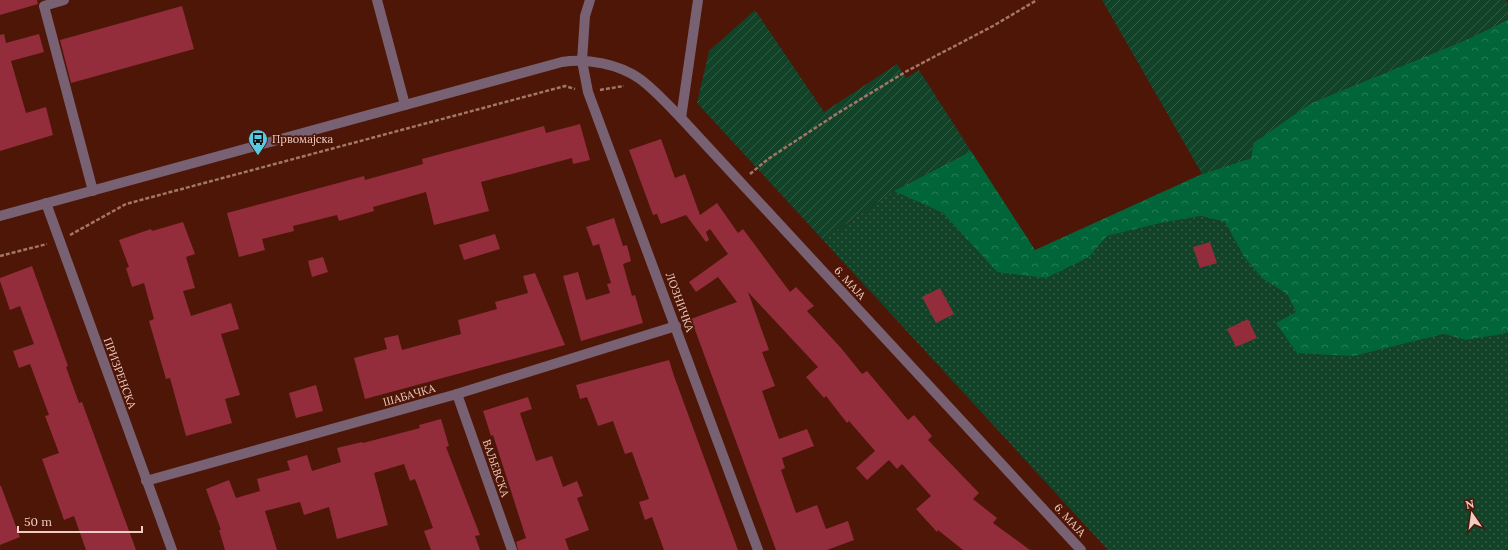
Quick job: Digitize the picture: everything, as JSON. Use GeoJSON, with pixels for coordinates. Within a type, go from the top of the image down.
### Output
{"type":"FeatureCollection","features":[{"type":"Feature","properties":{"kind":"street"},"geometry":{"type":"LineString","coordinates":[[64,0],[44,6],[93,191]]}},
{"type":"Feature","properties":{"kind":"street"},"geometry":{"type":"LineString","coordinates":[[376,0],[405,105]]}},
{"type":"Feature","properties":{"kind":"street"},"geometry":{"type":"LineString","coordinates":[[0,216],[562,62],[572,60],[582,61],[585,16],[590,0]]}},
{"type":"Feature","properties":{"kind":"street"},"geometry":{"type":"LineString","coordinates":[[681,118],[698,0]]}},
{"type":"Feature","properties":{"kind":"street","name":"ЛОЗНИЧКА"},"geometry":{"type":"LineString","coordinates":[[582,61],[588,92],[758,550]]}},
{"type":"Feature","properties":{"kind":"street","name":"6. МАЈА"},"geometry":{"type":"LineString","coordinates":[[582,61],[599,63],[629,73],[640,80],[681,118],[1081,550]]}},
{"type":"Feature","properties":{"kind":"street","name":"ПРИЗРЕНСКА"},"geometry":{"type":"LineString","coordinates":[[46,203],[172,550]]}},
{"type":"Feature","properties":{"kind":"street","name":"ШАБАЧКА"},"geometry":{"type":"LineString","coordinates":[[146,480],[457,394],[676,326]]}},
{"type":"Feature","properties":{"kind":"street","name":"ВАЉЕВСКА"},"geometry":{"type":"LineString","coordinates":[[457,394],[512,550]]}},
{"type":"Feature","properties":{"kind":"path"},"geometry":{"type":"LineString","coordinates":[[740,181],[781,151],[906,71],[993,26],[1037,0]]}},
{"type":"Feature","properties":{"kind":"path"},"geometry":{"type":"LineString","coordinates":[[0,256],[60,240],[126,204],[226,177],[565,86],[588,92],[623,85],[627,87]]}},
{"type":"Feature","properties":{"kind":"green space"},"geometry":{"type":"Polygon","coordinates":[[[1102,0],[1506,0],[1508,4],[1508,20],[1463,41],[1311,103],[1253,143],[1251,158],[1202,174],[1102,0]]]}},
{"type":"Feature","properties":{"kind":"green space"},"geometry":{"type":"Polygon","coordinates":[[[755,10],[824,112],[897,64],[906,78],[919,70],[971,151],[894,191],[823,240],[697,103],[709,51],[755,10]]]}},
{"type":"Feature","properties":{"kind":"green space"},"geometry":{"type":"Polygon","coordinates":[[[1508,20],[1508,332],[1503,334],[1466,340],[1444,334],[1354,356],[1297,353],[1276,323],[1296,312],[1287,294],[1263,279],[1244,257],[1225,222],[1201,216],[1161,223],[1107,236],[1089,257],[1046,278],[997,272],[943,213],[894,191],[971,151],[1035,250],[1202,174],[1251,158],[1253,143],[1311,103],[1463,41],[1508,20]]]}},
{"type":"Feature","properties":{"kind":"green space"},"geometry":{"type":"Polygon","coordinates":[[[894,191],[943,213],[997,272],[1089,257],[1107,236],[1161,223],[1201,216],[1225,222],[1244,257],[1263,279],[1287,294],[1296,312],[1354,356],[1444,334],[1466,340],[1508,332],[1508,550],[1108,550],[823,240],[894,191]]]}},
{"type":"Feature","properties":{"kind":"building"},"geometry":{"type":"Polygon","coordinates":[[[0,0],[37,0],[38,4],[0,15],[0,0]]]}},
{"type":"Feature","properties":{"kind":"building"},"geometry":{"type":"Polygon","coordinates":[[[182,6],[194,49],[71,83],[60,40],[182,6]]]}},
{"type":"Feature","properties":{"kind":"building"},"geometry":{"type":"Polygon","coordinates":[[[4,34],[6,43],[39,34],[44,52],[11,61],[26,113],[46,107],[53,135],[0,151],[0,35],[4,34]]]}},
{"type":"Feature","properties":{"kind":"building"},"geometry":{"type":"Polygon","coordinates":[[[580,124],[590,160],[573,164],[572,158],[481,182],[489,211],[434,225],[426,192],[373,207],[374,211],[339,221],[337,215],[293,226],[294,231],[262,239],[265,250],[239,257],[227,213],[364,176],[365,180],[423,164],[422,159],[544,126],[546,133],[580,124]]]}},
{"type":"Feature","properties":{"kind":"building"},"geometry":{"type":"Polygon","coordinates":[[[661,139],[675,178],[685,174],[700,215],[717,203],[738,233],[743,229],[790,292],[796,287],[814,306],[807,311],[841,348],[862,374],[867,371],[908,420],[914,415],[932,436],[928,440],[979,493],[973,499],[997,518],[993,523],[1030,550],[963,550],[938,530],[937,532],[916,509],[931,496],[902,464],[897,469],[889,460],[867,480],[856,468],[875,451],[849,421],[847,423],[826,396],[824,398],[806,377],[818,367],[748,292],[769,350],[762,352],[775,386],[762,391],[779,439],[807,429],[814,446],[782,458],[785,468],[781,470],[796,513],[817,505],[826,529],[848,521],[854,540],[827,550],[776,550],[691,319],[737,302],[718,277],[696,292],[689,282],[728,254],[710,229],[706,232],[709,240],[706,242],[686,215],[661,224],[657,214],[653,215],[629,150],[661,139]]]}},
{"type":"Feature","properties":{"kind":"building"},"geometry":{"type":"Polygon","coordinates":[[[614,218],[623,246],[627,245],[631,261],[623,264],[632,296],[635,295],[643,323],[581,341],[563,276],[578,272],[586,300],[610,293],[607,284],[611,283],[599,244],[593,246],[586,227],[614,218]]]}},
{"type":"Feature","properties":{"kind":"building"},"geometry":{"type":"Polygon","coordinates":[[[183,222],[195,254],[186,257],[195,288],[183,291],[191,316],[231,303],[239,329],[221,334],[240,395],[225,399],[232,423],[186,436],[170,378],[166,379],[149,321],[154,319],[144,283],[132,287],[126,268],[129,267],[119,240],[151,229],[152,231],[183,222]]]}},
{"type":"Feature","properties":{"kind":"building"},"geometry":{"type":"Polygon","coordinates":[[[495,234],[500,249],[464,260],[459,245],[495,234]]]}},
{"type":"Feature","properties":{"kind":"building"},"geometry":{"type":"Polygon","coordinates":[[[1210,242],[1217,263],[1200,268],[1193,247],[1210,242]]]}},
{"type":"Feature","properties":{"kind":"building"},"geometry":{"type":"Polygon","coordinates":[[[323,257],[328,272],[312,277],[308,261],[323,257]]]}},
{"type":"Feature","properties":{"kind":"building"},"geometry":{"type":"Polygon","coordinates":[[[32,266],[68,366],[66,367],[79,403],[82,402],[136,550],[86,550],[74,516],[64,520],[42,459],[59,453],[45,416],[49,415],[30,364],[19,368],[13,351],[34,344],[20,306],[10,310],[0,281],[0,278],[32,266]]]}},
{"type":"Feature","properties":{"kind":"building"},"geometry":{"type":"Polygon","coordinates":[[[535,273],[565,345],[365,399],[354,358],[387,349],[384,338],[398,335],[402,350],[461,334],[458,320],[497,309],[495,302],[528,293],[523,276],[535,273]]]}},
{"type":"Feature","properties":{"kind":"building"},"geometry":{"type":"Polygon","coordinates":[[[940,288],[954,314],[936,323],[922,297],[940,288]]]}},
{"type":"Feature","properties":{"kind":"building"},"geometry":{"type":"Polygon","coordinates":[[[1248,319],[1257,338],[1236,347],[1227,329],[1248,319]]]}},
{"type":"Feature","properties":{"kind":"building"},"geometry":{"type":"Polygon","coordinates":[[[669,360],[738,550],[664,550],[652,517],[645,520],[639,502],[649,499],[632,452],[625,454],[613,421],[598,426],[587,397],[580,399],[576,385],[669,360]]]}},
{"type":"Feature","properties":{"kind":"building"},"geometry":{"type":"Polygon","coordinates":[[[316,385],[323,411],[296,418],[289,393],[316,385]]]}},
{"type":"Feature","properties":{"kind":"building"},"geometry":{"type":"Polygon","coordinates":[[[528,397],[532,409],[520,413],[536,461],[552,456],[563,487],[577,481],[583,496],[577,498],[589,530],[565,539],[569,550],[518,550],[516,542],[526,538],[493,435],[491,436],[483,411],[528,397]]]}},
{"type":"Feature","properties":{"kind":"building"},"geometry":{"type":"Polygon","coordinates":[[[441,419],[449,446],[446,447],[480,535],[475,536],[480,550],[431,550],[424,531],[433,528],[415,479],[410,481],[404,464],[374,473],[388,525],[337,539],[329,507],[304,515],[300,502],[265,511],[277,550],[225,550],[219,530],[221,530],[206,489],[229,480],[236,498],[260,491],[257,479],[290,470],[287,461],[307,455],[312,471],[341,462],[337,448],[363,443],[420,428],[419,425],[441,419]]]}},
{"type":"Feature","properties":{"kind":"building"},"geometry":{"type":"Polygon","coordinates":[[[0,486],[20,537],[0,545],[0,486]]]}},
{"type":"Feature","properties":{"kind":"place","name":"Првомајска"},"geometry":{"type":"Point","coordinates":[258,156]}}]}
